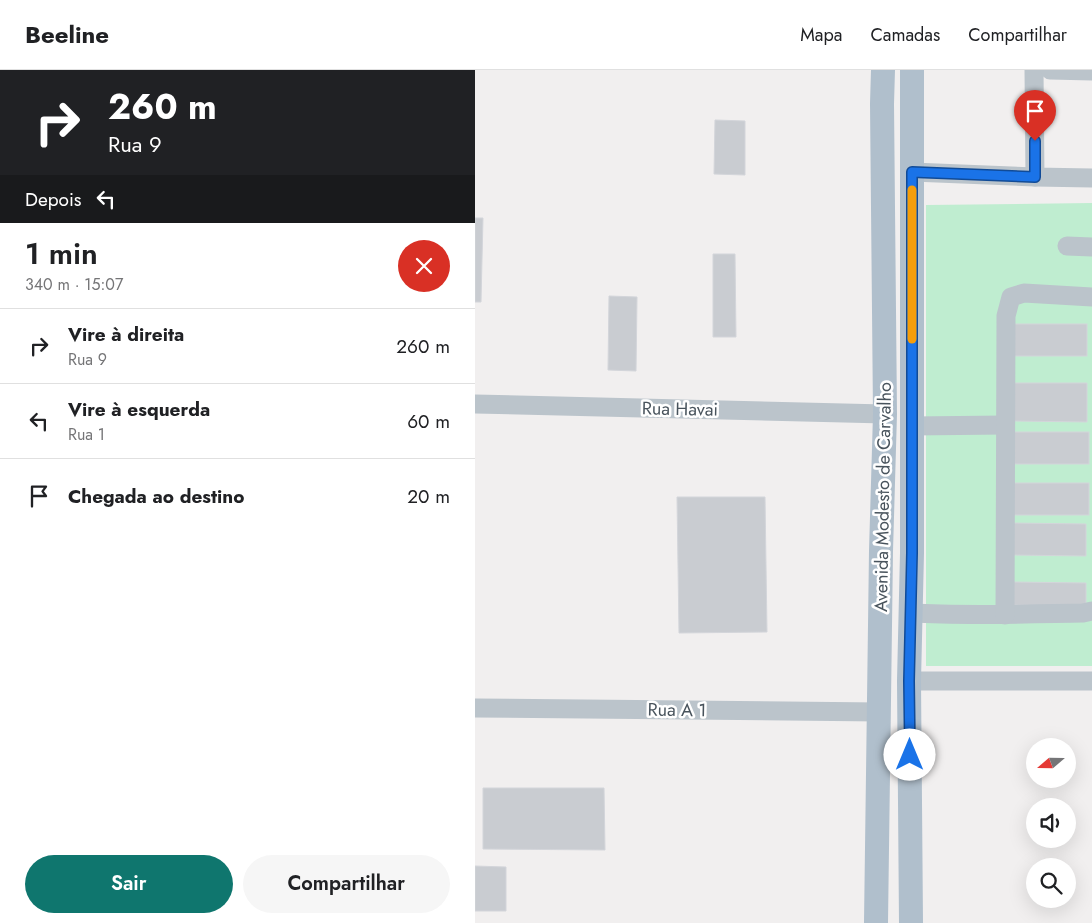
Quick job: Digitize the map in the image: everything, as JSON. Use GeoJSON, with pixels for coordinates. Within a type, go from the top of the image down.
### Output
{"type":"FeatureCollection","features":[{"type":"Feature","properties":{"kind":"main road","name":"Avenida Modesto de Carvalho"},"geometry":{"type":"LineString","coordinates":[[876,923],[881,551],[885,414],[883,70]]}},
{"type":"Feature","properties":{"kind":"main road","name":"Avenida Modesto de Carvalho"},"geometry":{"type":"LineString","coordinates":[[911,923],[909,681],[912,553],[913,70]]}},
{"type":"Feature","properties":{"kind":"main road"},"geometry":{"type":"LineString","coordinates":[[882,104],[912,101]]}},
{"type":"Feature","properties":{"kind":"main road"},"geometry":{"type":"LineString","coordinates":[[883,501],[912,505]]}},
{"type":"Feature","properties":{"kind":"main road"},"geometry":{"type":"LineString","coordinates":[[881,551],[912,553]]}},
{"type":"Feature","properties":{"kind":"street"},"geometry":{"type":"LineString","coordinates":[[1035,70],[1035,177]]}},
{"type":"Feature","properties":{"kind":"street"},"geometry":{"type":"LineString","coordinates":[[1050,70],[1092,71]]}},
{"type":"Feature","properties":{"kind":"street"},"geometry":{"type":"LineString","coordinates":[[912,172],[1092,178]]}},
{"type":"Feature","properties":{"kind":"street"},"geometry":{"type":"LineString","coordinates":[[1067,246],[1092,247]]}},
{"type":"Feature","properties":{"kind":"street"},"geometry":{"type":"LineString","coordinates":[[1005,615],[1006,316],[1011,297],[1024,293],[1092,297]]}},
{"type":"Feature","properties":{"kind":"street","name":"Rua Havai"},"geometry":{"type":"LineString","coordinates":[[475,404],[885,414]]}},
{"type":"Feature","properties":{"kind":"street"},"geometry":{"type":"LineString","coordinates":[[912,426],[1005,425]]}},
{"type":"Feature","properties":{"kind":"street"},"geometry":{"type":"LineString","coordinates":[[911,613],[1005,615],[1083,613],[1092,611]]}},
{"type":"Feature","properties":{"kind":"street"},"geometry":{"type":"LineString","coordinates":[[909,681],[1092,681]]}},
{"type":"Feature","properties":{"kind":"street","name":"Rua A 1"},"geometry":{"type":"LineString","coordinates":[[475,708],[880,712]]}},
{"type":"Feature","properties":{"kind":"green space"},"geometry":{"type":"Polygon","coordinates":[[[1092,203],[1092,666],[926,666],[926,205],[1092,203]]]}},
{"type":"Feature","properties":{"kind":"building"},"geometry":{"type":"Polygon","coordinates":[[[715,120],[745,121],[745,175],[714,174],[715,120]]]}},
{"type":"Feature","properties":{"kind":"building"},"geometry":{"type":"Polygon","coordinates":[[[475,218],[483,218],[481,302],[475,302],[475,218]]]}},
{"type":"Feature","properties":{"kind":"building"},"geometry":{"type":"Polygon","coordinates":[[[713,254],[735,254],[736,337],[713,337],[713,254]]]}},
{"type":"Feature","properties":{"kind":"building"},"geometry":{"type":"Polygon","coordinates":[[[609,296],[637,297],[636,371],[608,370],[609,296]]]}},
{"type":"Feature","properties":{"kind":"building"},"geometry":{"type":"Polygon","coordinates":[[[1012,324],[1087,324],[1087,356],[1012,356],[1012,324]]]}},
{"type":"Feature","properties":{"kind":"building"},"geometry":{"type":"Polygon","coordinates":[[[1013,383],[1087,383],[1087,422],[1013,421],[1013,383]]]}},
{"type":"Feature","properties":{"kind":"building"},"geometry":{"type":"Polygon","coordinates":[[[1013,432],[1089,432],[1089,464],[1013,464],[1013,432]]]}},
{"type":"Feature","properties":{"kind":"building"},"geometry":{"type":"Polygon","coordinates":[[[1013,483],[1089,483],[1089,515],[1013,515],[1013,483]]]}},
{"type":"Feature","properties":{"kind":"building"},"geometry":{"type":"Polygon","coordinates":[[[677,497],[765,497],[767,632],[679,633],[677,497]]]}},
{"type":"Feature","properties":{"kind":"building"},"geometry":{"type":"Polygon","coordinates":[[[1011,523],[1086,524],[1086,556],[1011,555],[1011,523]]]}},
{"type":"Feature","properties":{"kind":"building"},"geometry":{"type":"Polygon","coordinates":[[[1012,582],[1086,583],[1086,606],[1012,605],[1012,582]]]}},
{"type":"Feature","properties":{"kind":"building"},"geometry":{"type":"Polygon","coordinates":[[[483,788],[604,788],[605,850],[483,849],[483,788]]]}},
{"type":"Feature","properties":{"kind":"building"},"geometry":{"type":"Polygon","coordinates":[[[475,866],[506,867],[506,911],[475,911],[475,866]]]}},
{"type":"Feature","properties":{"kind":"slow traffic"},"geometry":{"type":"LineString","coordinates":[[912,190],[912,339]]}},
{"type":"Feature","properties":{"kind":"route"},"geometry":{"type":"LineString","coordinates":[[910,755],[912,172],[1035,177],[1035,141]]}}]}
